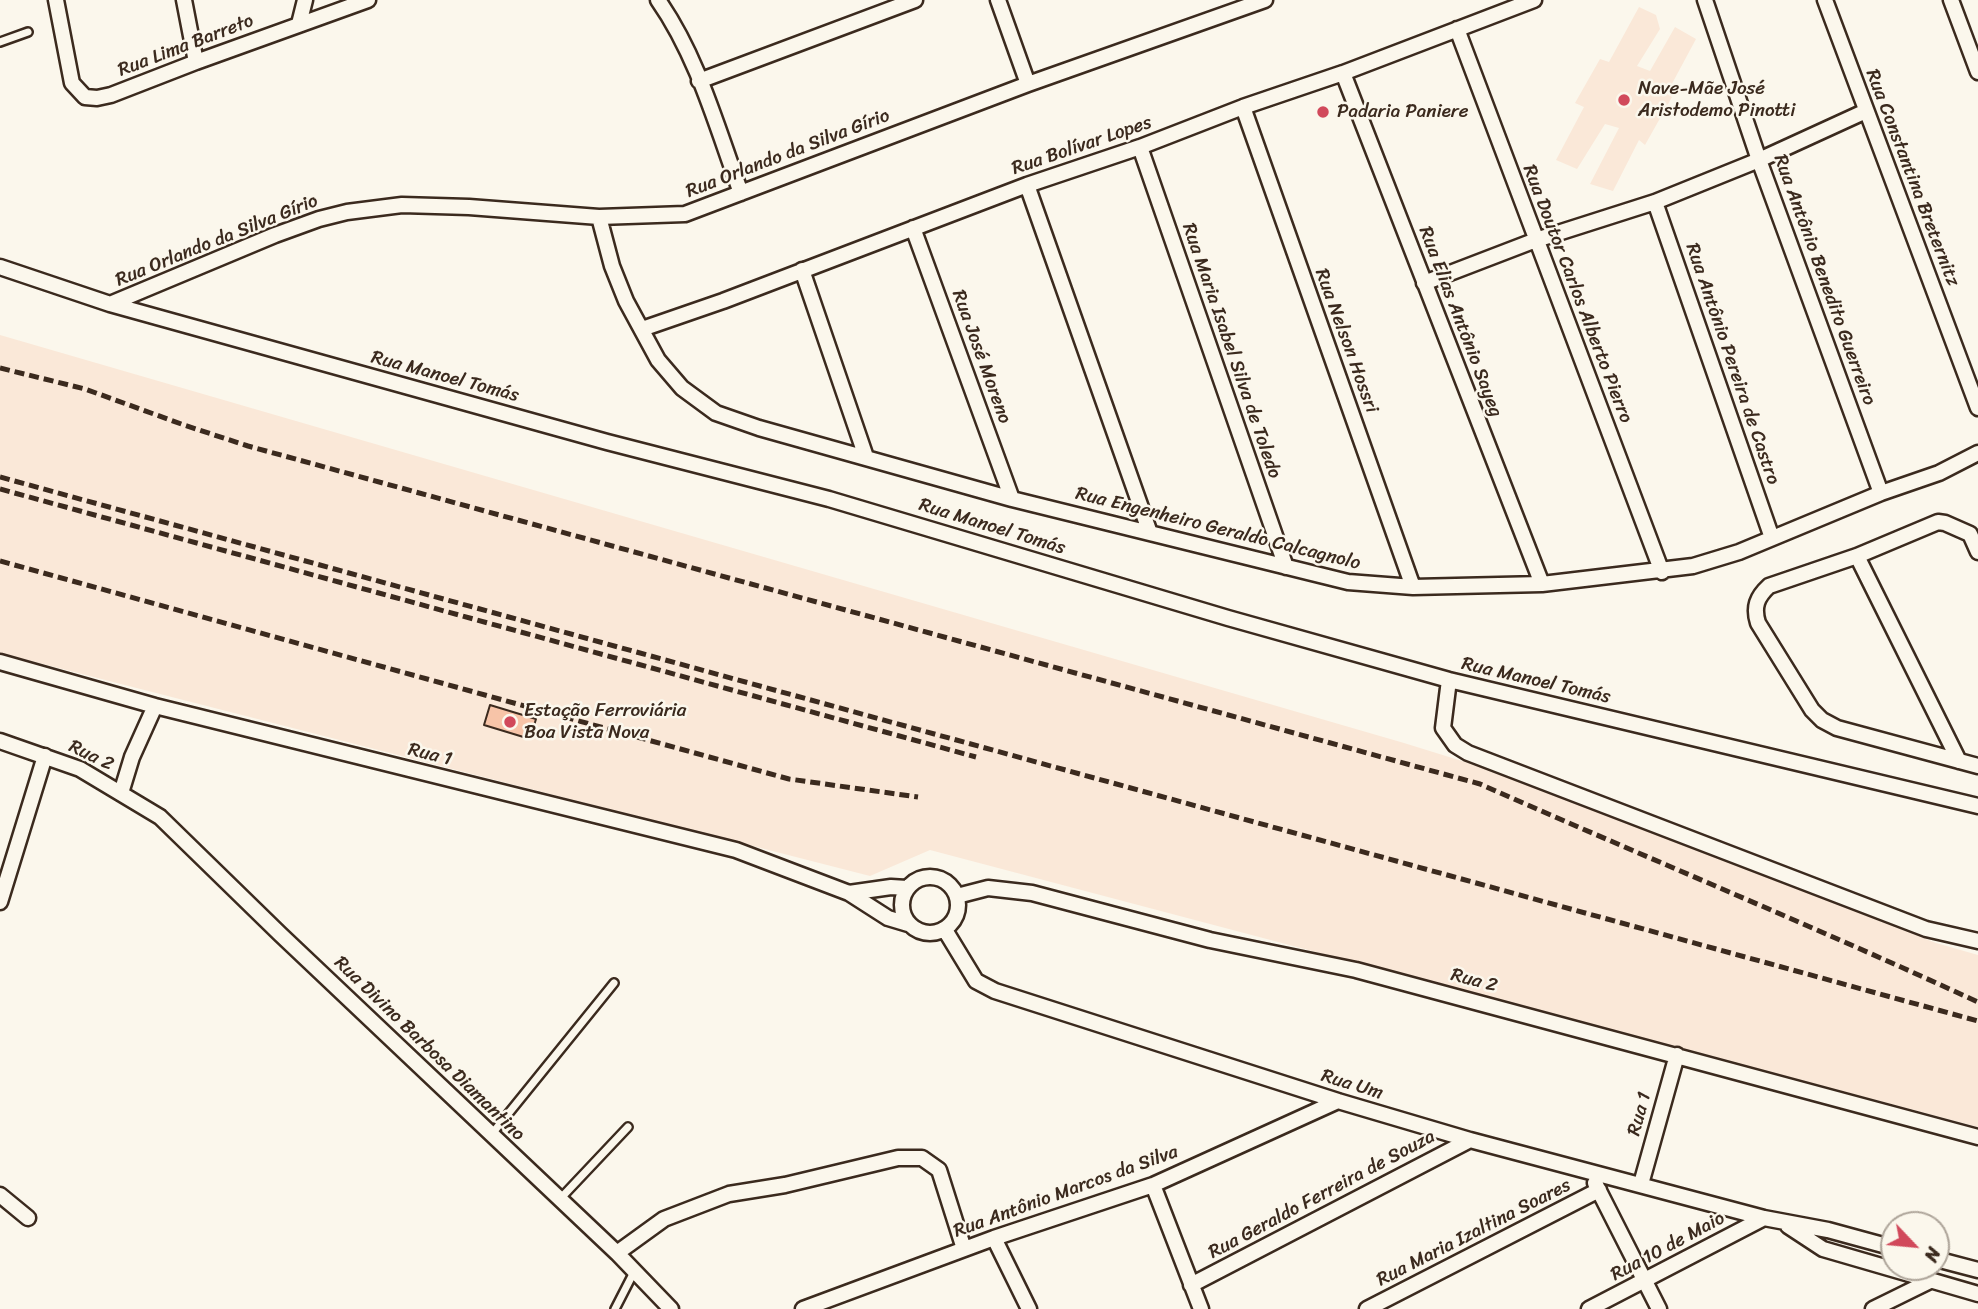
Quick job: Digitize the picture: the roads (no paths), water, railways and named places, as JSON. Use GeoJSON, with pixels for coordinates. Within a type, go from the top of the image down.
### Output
{"type":"FeatureCollection","features":[{"type":"Feature","properties":{"kind":"street","name":"Rua Lima Barreto"},"geometry":{"type":"LineString","coordinates":[[56,0],[72,83],[85,97],[97,98],[368,0]]}},
{"type":"Feature","properties":{"kind":"street"},"geometry":{"type":"LineString","coordinates":[[184,0],[196,62]]}},
{"type":"Feature","properties":{"kind":"street"},"geometry":{"type":"LineString","coordinates":[[299,24],[305,0]]}},
{"type":"Feature","properties":{"kind":"street"},"geometry":{"type":"LineString","coordinates":[[658,0],[675,23],[741,192]]}},
{"type":"Feature","properties":{"kind":"street"},"geometry":{"type":"LineString","coordinates":[[699,81],[915,0]]}},
{"type":"Feature","properties":{"kind":"street"},"geometry":{"type":"LineString","coordinates":[[998,0],[1028,84]]}},
{"type":"Feature","properties":{"kind":"street","name":"Rua Orlando da Silva Gírio"},"geometry":{"type":"LineString","coordinates":[[110,304],[275,235],[346,212],[402,205],[599,217],[685,214],[1028,84],[1265,0]]}},
{"type":"Feature","properties":{"kind":"street","name":"Rua Bolívar Lopes"},"geometry":{"type":"LineString","coordinates":[[642,329],[723,301],[1027,185],[1343,73],[1534,0]]}},
{"type":"Feature","properties":{"kind":"street","name":"Rua Antônio Benedito Guerreiro"},"geometry":{"type":"LineString","coordinates":[[1705,0],[1759,160],[1881,493]]}},
{"type":"Feature","properties":{"kind":"street","name":"Rua Constantina Breternitz"},"geometry":{"type":"LineString","coordinates":[[1825,0],[1978,408]]}},
{"type":"Feature","properties":{"kind":"street"},"geometry":{"type":"LineString","coordinates":[[1951,0],[1978,72]]}},
{"type":"Feature","properties":{"kind":"street","name":"Rua Doutor Carlos Alberto Pierro"},"geometry":{"type":"LineString","coordinates":[[1457,29],[1662,572]]}},
{"type":"Feature","properties":{"kind":"street","name":"Rua Elias Antônio Sayeg"},"geometry":{"type":"LineString","coordinates":[[1343,73],[1542,584]]}},
{"type":"Feature","properties":{"kind":"street","name":"Rua Nelson Hossri"},"geometry":{"type":"LineString","coordinates":[[1243,107],[1413,587]]}},
{"type":"Feature","properties":{"kind":"street"},"geometry":{"type":"LineString","coordinates":[[1424,283],[1536,240],[1655,202],[1759,160],[1866,111]]}},
{"type":"Feature","properties":{"kind":"street","name":"Rua Maria Isabel Silva de Toledo"},"geometry":{"type":"LineString","coordinates":[[1140,147],[1286,567]]}},
{"type":"Feature","properties":{"kind":"street"},"geometry":{"type":"LineString","coordinates":[[1027,185],[1150,533]]}},
{"type":"Feature","properties":{"kind":"street","name":"Rua Antônio Pereira de Castro"},"geometry":{"type":"LineString","coordinates":[[1655,202],[1772,538]]}},
{"type":"Feature","properties":{"kind":"street","name":"Rua Engenheiro Geraldo Calcagnolo"},"geometry":{"type":"LineString","coordinates":[[599,217],[611,266],[626,302],[658,360],[682,388],[716,413],[759,428],[1012,499],[1366,585],[1413,587],[1542,584],[1662,572],[1693,566],[1940,473],[1978,453]]}},
{"type":"Feature","properties":{"kind":"street","name":"Rua José Moreno"},"geometry":{"type":"LineString","coordinates":[[914,229],[1012,499]]}},
{"type":"Feature","properties":{"kind":"street","name":"Rua Manoel Tomás"},"geometry":{"type":"LineString","coordinates":[[0,267],[110,304],[607,442],[830,499],[1228,618],[1449,680],[1978,806]]}},
{"type":"Feature","properties":{"kind":"street"},"geometry":{"type":"LineString","coordinates":[[802,270],[866,457]]}},
{"type":"Feature","properties":{"kind":"street"},"geometry":{"type":"LineString","coordinates":[[1978,552],[1974,532],[1938,522],[1857,556],[1769,586],[1759,595],[1755,608],[1758,623],[1812,710],[1822,720],[1838,728],[1978,766]]}},
{"type":"Feature","properties":{"kind":"street"},"geometry":{"type":"LineString","coordinates":[[1857,556],[1959,761]]}},
{"type":"Feature","properties":{"kind":"street","name":"Rua 1"},"geometry":{"type":"LineString","coordinates":[[0,662],[155,706],[736,849],[849,893],[888,918],[908,924]]}},
{"type":"Feature","properties":{"kind":"street"},"geometry":{"type":"LineString","coordinates":[[1449,680],[1443,728],[1455,745],[1468,753],[1926,929],[1978,941]]}},
{"type":"Feature","properties":{"kind":"street"},"geometry":{"type":"LineString","coordinates":[[121,793],[132,757],[155,706]]}},
{"type":"Feature","properties":{"kind":"street","name":"Rua 2"},"geometry":{"type":"LineString","coordinates":[[0,741],[80,769],[160,817]]}},
{"type":"Feature","properties":{"kind":"street"},"geometry":{"type":"LineString","coordinates":[[0,902],[45,757]]}},
{"type":"Feature","properties":{"kind":"street","name":"Rua Divino Barbosa Diamantino"},"geometry":{"type":"LineString","coordinates":[[160,817],[491,1135],[617,1252],[671,1309]]}},
{"type":"Feature","properties":{"kind":"street"},"geometry":{"type":"LineString","coordinates":[[934,877],[948,883],[957,895],[957,915],[945,930],[932,934],[919,932],[908,924],[902,912],[902,900],[907,888],[919,879],[934,877]]}},
{"type":"Feature","properties":{"kind":"street","name":"Rua 1"},"geometry":{"type":"LineString","coordinates":[[849,893],[891,887],[907,888]]}},
{"type":"Feature","properties":{"kind":"street","name":"Rua 2"},"geometry":{"type":"LineString","coordinates":[[957,895],[988,888],[1032,893],[1210,940],[1356,970],[1978,1137]]}},
{"type":"Feature","properties":{"kind":"street","name":"Rua Um"},"geometry":{"type":"LineString","coordinates":[[945,930],[976,981],[987,988],[1338,1101],[1470,1140],[1781,1222]]}},
{"type":"Feature","properties":{"kind":"street","name":"Rua 1"},"geometry":{"type":"LineString","coordinates":[[1641,1184],[1677,1055]]}},
{"type":"Feature","properties":{"kind":"street","name":"Rua Antônio Marcos da Silva"},"geometry":{"type":"LineString","coordinates":[[803,1309],[994,1238],[1153,1185],[1338,1101]]}},
{"type":"Feature","properties":{"kind":"street","name":"Rua Geraldo Ferreira de Souza"},"geometry":{"type":"LineString","coordinates":[[1191,1285],[1470,1140]]}},
{"type":"Feature","properties":{"kind":"street"},"geometry":{"type":"LineString","coordinates":[[617,1252],[664,1219],[729,1194],[785,1185],[898,1158],[915,1157],[922,1158],[939,1170],[964,1249]]}},
{"type":"Feature","properties":{"kind":"street"},"geometry":{"type":"LineString","coordinates":[[1590,1173],[1659,1309]]}},
{"type":"Feature","properties":{"kind":"street"},"geometry":{"type":"LineString","coordinates":[[1153,1185],[1201,1309]]}},
{"type":"Feature","properties":{"kind":"street","name":"Rua Maria Izaltina Soares"},"geometry":{"type":"LineString","coordinates":[[1367,1309],[1599,1190]]}},
{"type":"Feature","properties":{"kind":"street"},"geometry":{"type":"LineString","coordinates":[[0,1195],[29,1218]]}},
{"type":"Feature","properties":{"kind":"street","name":"Rua 10 de Maio"},"geometry":{"type":"LineString","coordinates":[[1589,1309],[1764,1218]]}},
{"type":"Feature","properties":{"kind":"street"},"geometry":{"type":"LineString","coordinates":[[1781,1222],[1828,1230],[1880,1244]]}},
{"type":"Feature","properties":{"kind":"street"},"geometry":{"type":"LineString","coordinates":[[1781,1222],[1823,1249],[1880,1266]]}},
{"type":"Feature","properties":{"kind":"street"},"geometry":{"type":"LineString","coordinates":[[994,1238],[1029,1309]]}},
{"type":"Feature","properties":{"kind":"street"},"geometry":{"type":"LineString","coordinates":[[1950,1263],[1978,1270]]}},
{"type":"Feature","properties":{"kind":"street"},"geometry":{"type":"LineString","coordinates":[[1872,1309],[1930,1281],[1978,1294]]}},
{"type":"Feature","properties":{"kind":"lane"},"geometry":{"type":"LineString","coordinates":[[0,43],[28,32]]}},
{"type":"Feature","properties":{"kind":"lane"},"geometry":{"type":"LineString","coordinates":[[491,1135],[614,984]]}},
{"type":"Feature","properties":{"kind":"lane"},"geometry":{"type":"LineString","coordinates":[[560,1199],[628,1127]]}},
{"type":"Feature","properties":{"kind":"lane"},"geometry":{"type":"LineString","coordinates":[[615,1309],[634,1272]]}},
{"type":"Feature","properties":{"kind":"railway"},"geometry":{"type":"LineString","coordinates":[[0,368],[85,389],[248,446],[1480,784],[1978,1002]]}},
{"type":"Feature","properties":{"kind":"railway"},"geometry":{"type":"LineString","coordinates":[[0,477],[1978,1021]]}},
{"type":"Feature","properties":{"kind":"railway"},"geometry":{"type":"LineString","coordinates":[[0,489],[976,757]]}},
{"type":"Feature","properties":{"kind":"railway"},"geometry":{"type":"LineString","coordinates":[[0,561],[789,779],[918,797]]}},
{"type":"Feature","properties":{"kind":"place","name":"Nave-Mãe José Aristodemo Pinotti"},"geometry":{"type":"Point","coordinates":[1624,100]}},
{"type":"Feature","properties":{"kind":"place","name":"Padaria Paniere"},"geometry":{"type":"Point","coordinates":[1323,112]}},
{"type":"Feature","properties":{"kind":"place","name":"Estação Ferroviária Boa Vista Nova"},"geometry":{"type":"Point","coordinates":[510,722]}}]}
